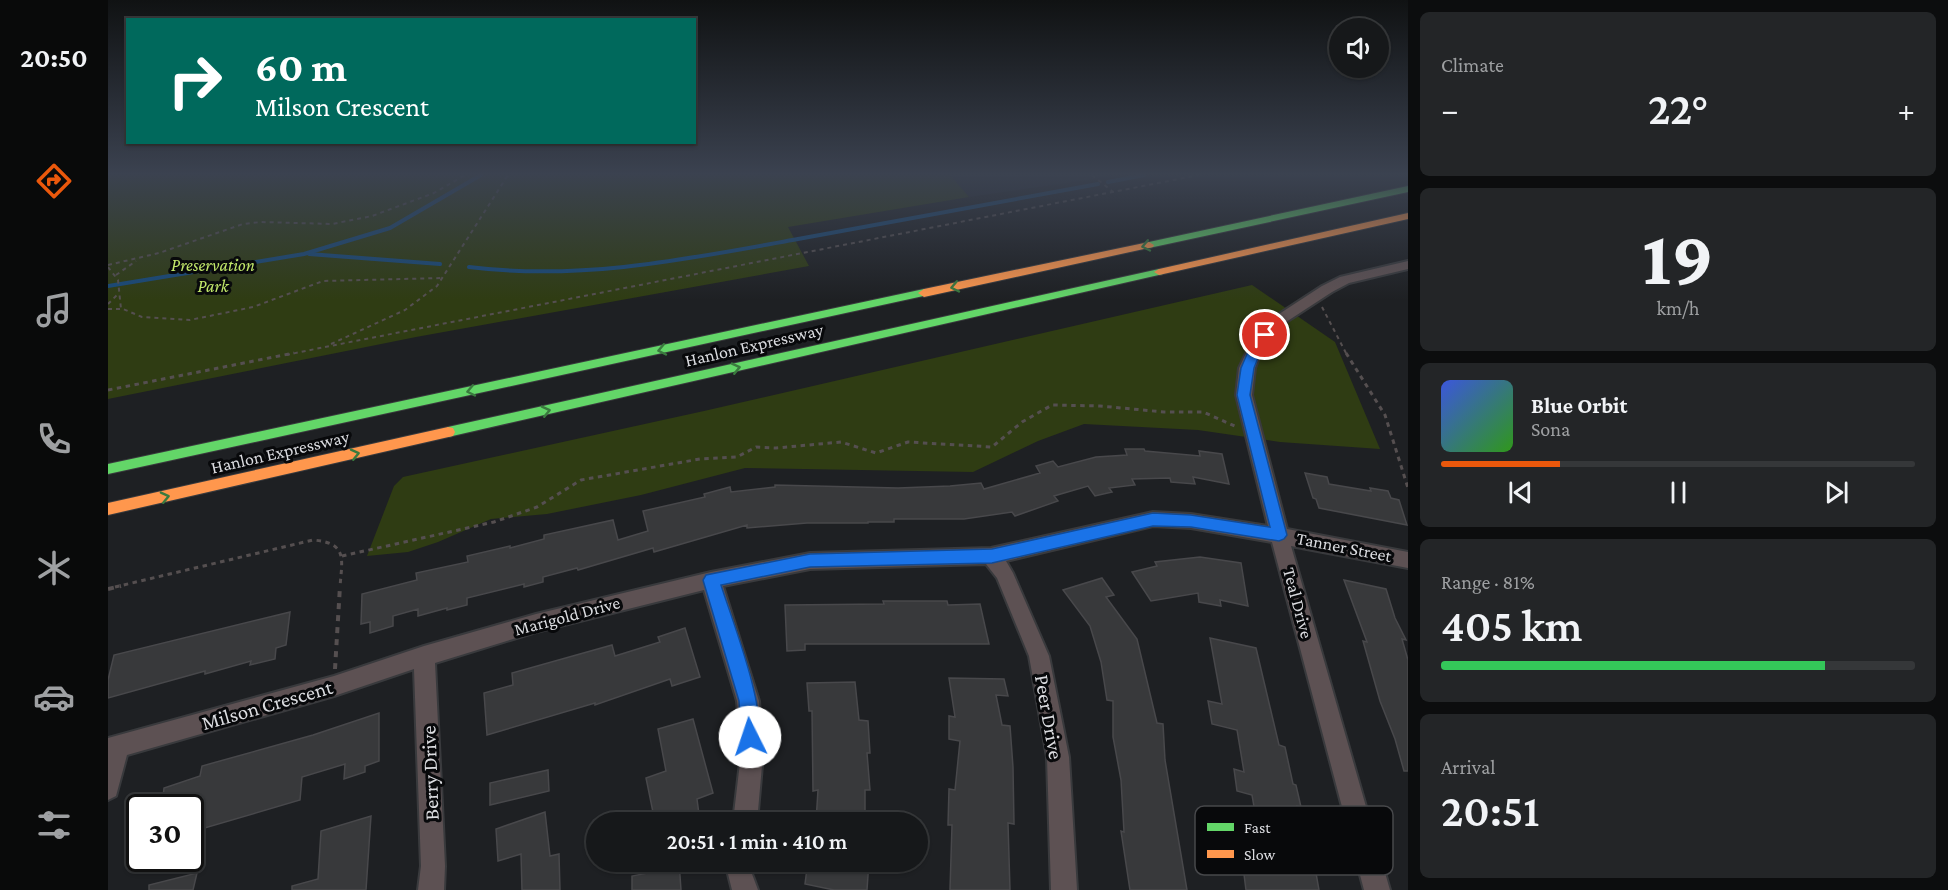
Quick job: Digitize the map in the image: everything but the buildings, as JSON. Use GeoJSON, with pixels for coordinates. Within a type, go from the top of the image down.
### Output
{"type":"FeatureCollection","features":[{"type":"Feature","properties":{"kind":"highway","name":"Hanlon Expressway"},"geometry":{"type":"LineString","coordinates":[[108,469],[1280,217]]}},
{"type":"Feature","properties":{"kind":"highway","name":"Hanlon Expressway"},"geometry":{"type":"LineString","coordinates":[[108,509],[1406,217]]}},
{"type":"Feature","properties":{"kind":"street","name":"Teal Drive"},"geometry":{"type":"LineString","coordinates":[[1354,806],[1252,434],[1244,395],[1247,368],[1256,347],[1281,319],[1345,280],[1408,265]]}},
{"type":"Feature","properties":{"kind":"street"},"geometry":{"type":"LineString","coordinates":[[746,812],[752,754],[748,701],[711,580],[810,561],[992,556],[1153,519],[1191,521],[1279,535]]}},
{"type":"Feature","properties":{"kind":"street","name":"Tanner Street"},"geometry":{"type":"LineString","coordinates":[[1279,535],[1408,560]]}},
{"type":"Feature","properties":{"kind":"street","name":"Peer Drive"},"geometry":{"type":"LineString","coordinates":[[992,556],[1004,573],[1039,656],[1058,757],[1064,890]]}},
{"type":"Feature","properties":{"kind":"street","name":"Marigold Drive"},"geometry":{"type":"LineString","coordinates":[[424,656],[536,623],[711,580]]}},
{"type":"Feature","properties":{"kind":"street","name":"Milson Crescent"},"geometry":{"type":"LineString","coordinates":[[113,748],[334,686],[424,656]]}},
{"type":"Feature","properties":{"kind":"street","name":"Berry Drive"},"geometry":{"type":"LineString","coordinates":[[424,656],[433,866],[431,890]]}},
{"type":"Feature","properties":{"kind":"street"},"geometry":{"type":"LineString","coordinates":[[108,788],[113,748]]}},
{"type":"Feature","properties":{"kind":"street"},"geometry":{"type":"LineString","coordinates":[[740,872],[745,890]]}},
{"type":"Feature","properties":{"kind":"street","name":"Teal Drive"},"geometry":{"type":"LineString","coordinates":[[1373,875],[1377,890]]}},
{"type":"Feature","properties":{"kind":"path"},"geometry":{"type":"LineString","coordinates":[[108,266],[245,223],[315,225],[365,217]]}},
{"type":"Feature","properties":{"kind":"path"},"geometry":{"type":"LineString","coordinates":[[325,347],[405,310],[427,295],[443,278],[482,217]]}},
{"type":"Feature","properties":{"kind":"path"},"geometry":{"type":"LineString","coordinates":[[108,390],[988,217]]}},
{"type":"Feature","properties":{"kind":"path"},"geometry":{"type":"LineString","coordinates":[[116,275],[139,258]]}},
{"type":"Feature","properties":{"kind":"path"},"geometry":{"type":"LineString","coordinates":[[108,266],[115,272],[119,282],[118,294],[121,309]]}},
{"type":"Feature","properties":{"kind":"path"},"geometry":{"type":"LineString","coordinates":[[108,309],[121,309],[142,317],[190,320],[253,307],[323,281],[443,278]]}},
{"type":"Feature","properties":{"kind":"path"},"geometry":{"type":"LineString","coordinates":[[108,304],[118,294]]}},
{"type":"Feature","properties":{"kind":"path"},"geometry":{"type":"LineString","coordinates":[[1316,296],[1345,351],[1385,415],[1408,488]]}},
{"type":"Feature","properties":{"kind":"path"},"geometry":{"type":"LineString","coordinates":[[342,556],[494,522],[537,507],[580,480],[700,459],[737,457],[756,447],[776,448],[841,442],[876,453],[908,442],[992,447],[1022,422],[1052,405],[1100,406],[1164,412],[1203,412],[1252,434]]}},
{"type":"Feature","properties":{"kind":"path"},"geometry":{"type":"LineString","coordinates":[[108,589],[313,540],[327,541],[339,548],[342,556],[334,686]]}},
{"type":"Feature","properties":{"kind":"green space","name":"Preservation Park"},"geometry":{"type":"Polygon","coordinates":[[[108,217],[851,217],[788,227],[809,266],[416,337],[108,399],[108,217]]]}},
{"type":"Feature","properties":{"kind":"green space"},"geometry":{"type":"Polygon","coordinates":[[[1252,285],[1335,342],[1380,449],[1280,442],[1198,430],[1084,424],[1038,441],[973,472],[745,468],[641,495],[547,514],[491,519],[408,552],[367,556],[394,486],[403,477],[704,411],[1252,285]]]}},
{"type":"Feature","properties":{"kind":"waterway"},"geometry":{"type":"LineString","coordinates":[[108,286],[304,254],[390,228],[410,217]]}},
{"type":"Feature","properties":{"kind":"waterway"},"geometry":{"type":"LineString","coordinates":[[469,267],[511,271],[552,271],[634,266],[716,254],[920,217]]}},
{"type":"Feature","properties":{"kind":"waterway"},"geometry":{"type":"LineString","coordinates":[[309,254],[440,264]]}},
{"type":"Feature","properties":{"kind":"traffic: fast"},"geometry":{"type":"LineString","coordinates":[[1149,245],[1281,217]]}},
{"type":"Feature","properties":{"kind":"traffic: fast"},"geometry":{"type":"LineString","coordinates":[[448,432],[1159,272]]}},
{"type":"Feature","properties":{"kind":"traffic: fast"},"geometry":{"type":"LineString","coordinates":[[108,469],[924,293]]}},
{"type":"Feature","properties":{"kind":"traffic: slow"},"geometry":{"type":"LineString","coordinates":[[1159,272],[1406,217]]}},
{"type":"Feature","properties":{"kind":"traffic: slow"},"geometry":{"type":"LineString","coordinates":[[924,293],[1149,245]]}},
{"type":"Feature","properties":{"kind":"traffic: slow"},"geometry":{"type":"LineString","coordinates":[[108,509],[448,432]]}},
{"type":"Feature","properties":{"kind":"route"},"geometry":{"type":"LineString","coordinates":[[750,737],[748,701],[711,580],[810,561],[992,556],[1153,519],[1191,521],[1279,535],[1244,395],[1247,368],[1256,347],[1265,335]]}}]}
